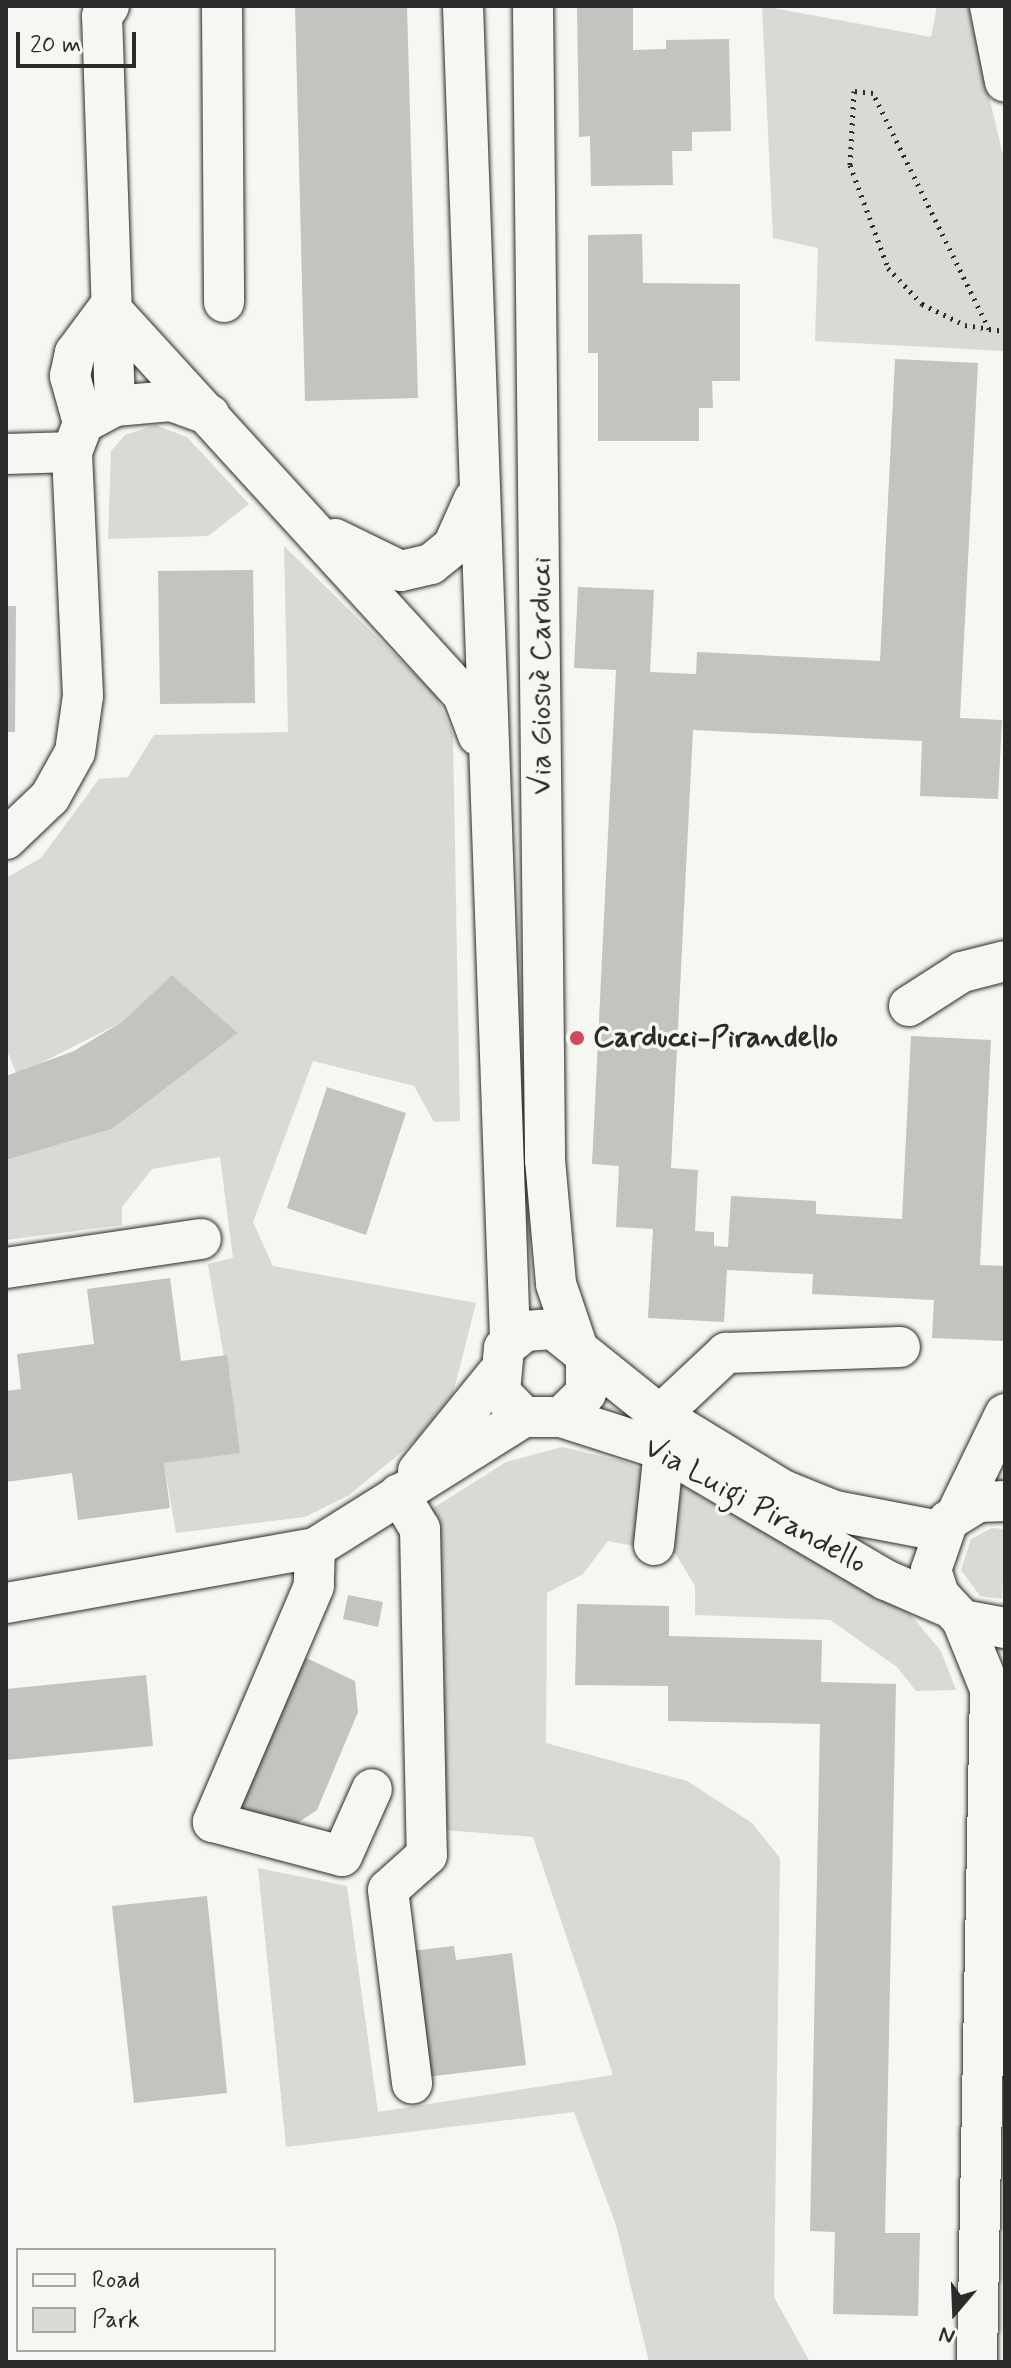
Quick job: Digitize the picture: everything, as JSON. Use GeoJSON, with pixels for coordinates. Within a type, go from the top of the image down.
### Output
{"type":"FeatureCollection","features":[{"type":"Feature","properties":{"kind":"street"},"geometry":{"type":"LineString","coordinates":[[6,839],[50,797],[75,752],[83,696],[90,427],[70,376],[75,353],[109,307],[102,16],[109,6]]}},
{"type":"Feature","properties":{"kind":"street"},"geometry":{"type":"LineString","coordinates":[[222,6],[224,302]]}},
{"type":"Feature","properties":{"kind":"street","name":"Via Giosuè Carducci"},"geometry":{"type":"LineString","coordinates":[[463,6],[503,1358]]}},
{"type":"Feature","properties":{"kind":"street","name":"Via Giosuè Carducci"},"geometry":{"type":"LineString","coordinates":[[533,6],[540,376],[545,1160],[556,1284],[581,1350]]}},
{"type":"Feature","properties":{"kind":"street"},"geometry":{"type":"LineString","coordinates":[[990,6],[1005,82]]}},
{"type":"Feature","properties":{"kind":"street"},"geometry":{"type":"LineString","coordinates":[[109,307],[214,417],[463,695],[487,759]]}},
{"type":"Feature","properties":{"kind":"street"},"geometry":{"type":"LineString","coordinates":[[473,376],[540,376]]}},
{"type":"Feature","properties":{"kind":"street"},"geometry":{"type":"LineString","coordinates":[[6,454],[171,401],[214,417]]}},
{"type":"Feature","properties":{"kind":"street"},"geometry":{"type":"LineString","coordinates":[[317,530],[401,571],[416,568],[453,546],[476,495]]}},
{"type":"Feature","properties":{"kind":"street"},"geometry":{"type":"LineString","coordinates":[[909,1006],[962,972],[1005,961]]}},
{"type":"Feature","properties":{"kind":"street"},"geometry":{"type":"LineString","coordinates":[[6,1268],[201,1239]]}},
{"type":"Feature","properties":{"kind":"street"},"geometry":{"type":"LineString","coordinates":[[6,1603],[315,1548],[399,1494],[586,1393],[581,1350],[544,1328],[503,1358],[399,1494]]}},
{"type":"Feature","properties":{"kind":"street"},"geometry":{"type":"LineString","coordinates":[[654,1545],[662,1433],[726,1353],[900,1347]]}},
{"type":"Feature","properties":{"kind":"street","name":"Via Luigi Pirandello"},"geometry":{"type":"LineString","coordinates":[[581,1350],[662,1433],[886,1580],[954,1613],[1005,1628]]}},
{"type":"Feature","properties":{"kind":"street"},"geometry":{"type":"LineString","coordinates":[[503,1358],[504,1400],[542,1417]]}},
{"type":"Feature","properties":{"kind":"street"},"geometry":{"type":"LineString","coordinates":[[977,2362],[992,2313],[990,1689],[931,1570],[949,1522],[1005,1414]]}},
{"type":"Feature","properties":{"kind":"street","name":"Via Luigi Pirandello"},"geometry":{"type":"LineString","coordinates":[[542,1417],[662,1433],[835,1511],[949,1522]]}},
{"type":"Feature","properties":{"kind":"street"},"geometry":{"type":"LineString","coordinates":[[399,1494],[420,1529],[421,1544],[427,1855],[388,1890],[412,2084]]}},
{"type":"Feature","properties":{"kind":"street"},"geometry":{"type":"LineString","coordinates":[[949,1522],[1004,1499]]}},
{"type":"Feature","properties":{"kind":"street"},"geometry":{"type":"LineString","coordinates":[[315,1548],[314,1586],[213,1822],[342,1856],[372,1789]]}},
{"type":"Feature","properties":{"kind":"path"},"geometry":{"type":"LineString","coordinates":[[989,329],[873,93],[854,91],[850,165],[888,268],[922,304],[989,329],[1005,331]]}},
{"type":"Feature","properties":{"kind":"green space"},"geometry":{"type":"Polygon","coordinates":[[[762,6],[931,37],[937,6],[968,6],[1005,164],[1003,351],[815,341],[818,248],[773,238],[762,6]]]}},
{"type":"Feature","properties":{"kind":"green space"},"geometry":{"type":"Polygon","coordinates":[[[155,425],[187,437],[249,504],[208,536],[108,539],[111,451],[125,435],[155,425]]]}},
{"type":"Feature","properties":{"kind":"green space"},"geometry":{"type":"Polygon","coordinates":[[[284,546],[436,695],[453,735],[460,1121],[434,1122],[414,1086],[313,1061],[253,1222],[273,1266],[476,1303],[453,1394],[414,1442],[349,1495],[305,1517],[176,1533],[164,1463],[240,1452],[208,1264],[233,1258],[220,1157],[152,1169],[122,1207],[122,1225],[6,1240],[6,1160],[112,1129],[238,1033],[172,975],[122,1022],[17,1075],[6,1048],[6,878],[41,858],[99,779],[128,777],[154,735],[288,732],[284,546]]]}},
{"type":"Feature","properties":{"kind":"green space"},"geometry":{"type":"Polygon","coordinates":[[[562,1447],[622,1461],[688,1489],[910,1614],[941,1651],[956,1690],[916,1691],[897,1667],[830,1620],[695,1615],[695,1586],[676,1554],[608,1541],[583,1574],[547,1593],[546,1743],[687,1781],[752,1823],[780,1858],[774,2297],[810,2362],[649,2362],[616,2225],[574,2112],[286,2147],[258,1868],[347,1886],[378,2112],[613,2075],[533,1837],[444,1830],[430,1510],[506,1462],[562,1447]]]}},
{"type":"Feature","properties":{"kind":"green space"},"geometry":{"type":"Polygon","coordinates":[[[992,1528],[1005,1529],[1002,1599],[980,1596],[961,1570],[971,1539],[992,1528]]]}},
{"type":"Feature","properties":{"kind":"building"},"geometry":{"type":"Polygon","coordinates":[[[295,6],[407,6],[418,398],[305,401],[295,6]]]}},
{"type":"Feature","properties":{"kind":"building"},"geometry":{"type":"Polygon","coordinates":[[[577,6],[633,6],[633,50],[666,49],[666,40],[729,39],[731,131],[692,132],[692,151],[672,151],[673,185],[591,186],[590,136],[579,137],[577,6]]]}},
{"type":"Feature","properties":{"kind":"building"},"geometry":{"type":"Polygon","coordinates":[[[642,234],[643,283],[740,284],[740,381],[712,381],[713,408],[699,408],[699,441],[598,441],[598,353],[588,353],[588,235],[642,234]]]}},
{"type":"Feature","properties":{"kind":"building"},"geometry":{"type":"Polygon","coordinates":[[[895,359],[978,363],[960,718],[1002,720],[998,799],[920,796],[922,741],[693,730],[671,1168],[698,1170],[695,1231],[714,1232],[714,1246],[728,1247],[731,1196],[816,1201],[816,1214],[902,1219],[911,1036],[991,1040],[980,1265],[1005,1266],[1004,1341],[932,1338],[934,1300],[812,1294],[813,1274],[727,1270],[724,1322],[648,1318],[653,1229],[616,1227],[619,1166],[592,1164],[616,670],[574,668],[578,587],[654,590],[650,672],[696,674],[697,652],[880,661],[895,359]]]}},
{"type":"Feature","properties":{"kind":"building"},"geometry":{"type":"Polygon","coordinates":[[[253,570],[255,703],[160,704],[158,571],[253,570]]]}},
{"type":"Feature","properties":{"kind":"building"},"geometry":{"type":"Polygon","coordinates":[[[6,606],[16,606],[15,732],[6,732],[6,606]]]}},
{"type":"Feature","properties":{"kind":"building"},"geometry":{"type":"Polygon","coordinates":[[[172,975],[238,1033],[112,1129],[6,1160],[6,1076],[74,1051],[122,1022],[172,975]]]}},
{"type":"Feature","properties":{"kind":"building"},"geometry":{"type":"Polygon","coordinates":[[[327,1087],[406,1113],[366,1235],[287,1208],[327,1087]]]}},
{"type":"Feature","properties":{"kind":"building"},"geometry":{"type":"Polygon","coordinates":[[[170,1278],[181,1361],[227,1355],[240,1453],[164,1463],[170,1508],[78,1520],[72,1473],[6,1482],[6,1391],[21,1389],[17,1354],[94,1344],[87,1289],[170,1278]]]}},
{"type":"Feature","properties":{"kind":"building"},"geometry":{"type":"Polygon","coordinates":[[[348,1595],[383,1602],[378,1627],[343,1619],[348,1595]]]}},
{"type":"Feature","properties":{"kind":"building"},"geometry":{"type":"Polygon","coordinates":[[[577,1604],[669,1606],[669,1636],[822,1640],[821,1682],[896,1684],[885,2233],[920,2233],[918,2316],[833,2314],[835,2232],[810,2231],[820,1724],[668,1721],[668,1686],[575,1685],[577,1604]]]}},
{"type":"Feature","properties":{"kind":"building"},"geometry":{"type":"Polygon","coordinates":[[[298,1654],[355,1681],[358,1712],[317,1810],[290,1828],[239,1808],[298,1654]]]}},
{"type":"Feature","properties":{"kind":"building"},"geometry":{"type":"Polygon","coordinates":[[[146,1675],[153,1746],[6,1760],[6,1689],[146,1675]]]}},
{"type":"Feature","properties":{"kind":"building"},"geometry":{"type":"Polygon","coordinates":[[[207,1896],[227,2093],[134,2103],[112,1906],[207,1896]]]}},
{"type":"Feature","properties":{"kind":"building"},"geometry":{"type":"Polygon","coordinates":[[[454,1946],[456,1960],[512,1953],[526,2065],[426,2077],[411,1951],[454,1946]]]}},
{"type":"Feature","properties":{"kind":"place","name":"Carducci-Pirandello"},"geometry":{"type":"Point","coordinates":[577,1038]}}]}
